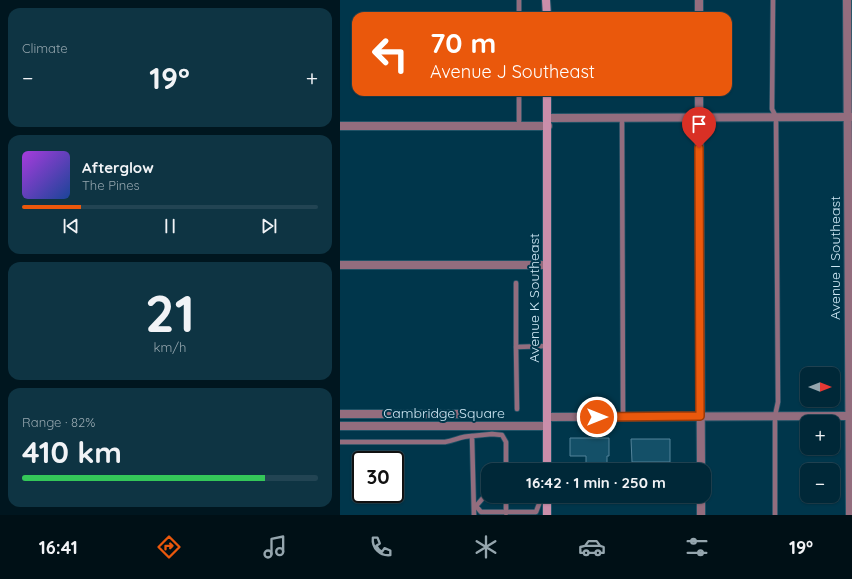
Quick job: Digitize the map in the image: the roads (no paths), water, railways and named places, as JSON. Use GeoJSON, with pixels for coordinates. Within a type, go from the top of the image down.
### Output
{"type":"FeatureCollection","features":[{"type":"Feature","properties":{"kind":"street"},"geometry":{"type":"LineString","coordinates":[[546,0],[547,12]]}},
{"type":"Feature","properties":{"kind":"street"},"geometry":{"type":"LineString","coordinates":[[699,0],[699,12]]}},
{"type":"Feature","properties":{"kind":"street","name":"Avenue I Southeast"},"geometry":{"type":"LineString","coordinates":[[847,0],[850,117],[850,515]]}},
{"type":"Feature","properties":{"kind":"street","name":"Avenue K Southeast"},"geometry":{"type":"LineString","coordinates":[[547,96],[547,463]]}},
{"type":"Feature","properties":{"kind":"street"},"geometry":{"type":"LineString","coordinates":[[699,96],[701,463]]}},
{"type":"Feature","properties":{"kind":"street"},"geometry":{"type":"LineString","coordinates":[[340,126],[519,126],[548,122],[622,118],[850,117]]}},
{"type":"Feature","properties":{"kind":"street"},"geometry":{"type":"LineString","coordinates":[[340,265],[547,265]]}},
{"type":"Feature","properties":{"kind":"street"},"geometry":{"type":"LineString","coordinates":[[340,414],[464,414]]}},
{"type":"Feature","properties":{"kind":"street","name":"Cambridge Square"},"geometry":{"type":"LineString","coordinates":[[340,426],[547,422],[623,417],[850,416]]}},
{"type":"Feature","properties":{"kind":"street"},"geometry":{"type":"LineString","coordinates":[[545,503],[547,515]]}},
{"type":"Feature","properties":{"kind":"street"},"geometry":{"type":"LineString","coordinates":[[701,503],[701,515]]}},
{"type":"Feature","properties":{"kind":"lane"},"geometry":{"type":"LineString","coordinates":[[519,0],[519,12]]}},
{"type":"Feature","properties":{"kind":"lane"},"geometry":{"type":"LineString","coordinates":[[773,0],[772,109],[776,117],[778,402],[776,416],[775,515]]}},
{"type":"Feature","properties":{"kind":"lane"},"geometry":{"type":"LineString","coordinates":[[519,96],[519,126]]}},
{"type":"Feature","properties":{"kind":"lane"},"geometry":{"type":"LineString","coordinates":[[622,118],[623,417]]}},
{"type":"Feature","properties":{"kind":"lane"},"geometry":{"type":"LineString","coordinates":[[516,283],[517,409]]}},
{"type":"Feature","properties":{"kind":"lane"},"geometry":{"type":"LineString","coordinates":[[516,347],[547,346]]}},
{"type":"Feature","properties":{"kind":"lane"},"geometry":{"type":"LineString","coordinates":[[340,442],[445,442],[454,440],[459,436],[492,434],[502,436],[506,442],[506,463]]}},
{"type":"Feature","properties":{"kind":"lane"},"geometry":{"type":"LineString","coordinates":[[472,436],[475,506],[474,515]]}},
{"type":"Feature","properties":{"kind":"lane"},"geometry":{"type":"LineString","coordinates":[[475,506],[481,501]]}},
{"type":"Feature","properties":{"kind":"lane"},"geometry":{"type":"LineString","coordinates":[[506,503],[506,514]]}},
{"type":"Feature","properties":{"kind":"lane"},"geometry":{"type":"LineString","coordinates":[[475,506],[481,512],[506,514],[536,512],[543,503]]}}]}
